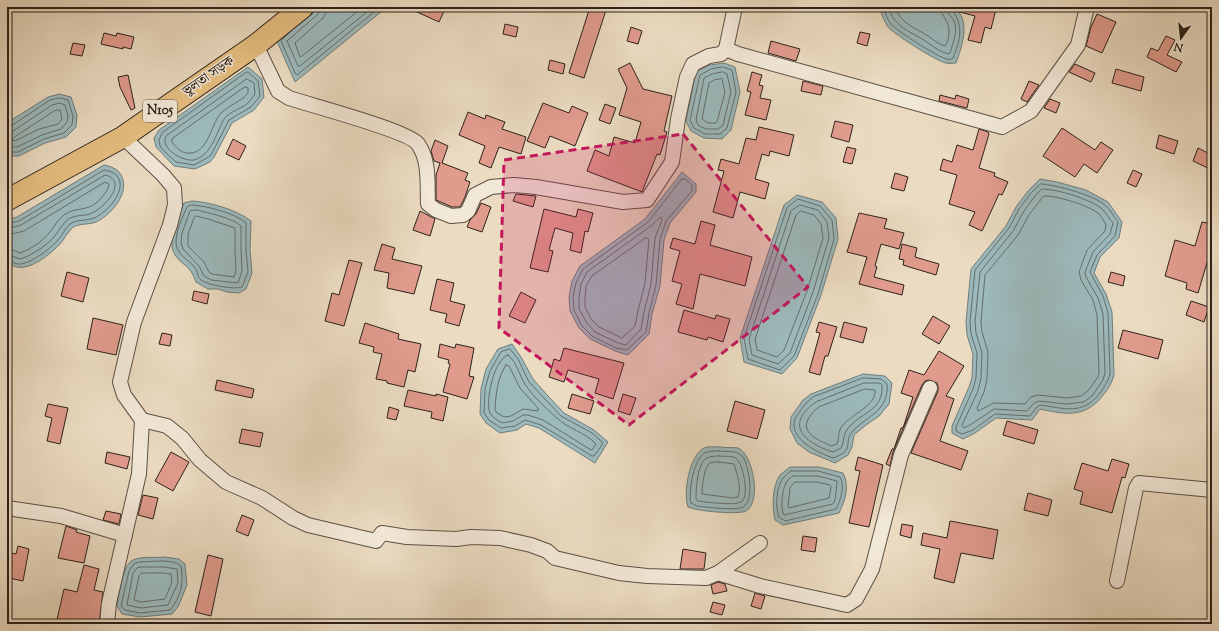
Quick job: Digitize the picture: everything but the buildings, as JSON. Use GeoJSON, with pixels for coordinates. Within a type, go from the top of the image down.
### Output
{"type":"FeatureCollection","features":[{"type":"Feature","properties":{"kind":"highway","name":"ভুলতা সড়ক"},"geometry":{"type":"LineString","coordinates":[[7,200],[123,137],[256,45],[303,7]]}},
{"type":"Feature","properties":{"kind":"street"},"geometry":{"type":"LineString","coordinates":[[256,45],[278,91],[289,98],[391,130],[414,140],[419,145],[427,164],[428,204],[436,210],[451,216],[462,215],[468,211],[475,195],[491,187],[536,187],[623,202],[647,200],[672,162],[686,77],[693,64],[710,56],[721,54],[726,49],[735,7]]}},
{"type":"Feature","properties":{"kind":"street"},"geometry":{"type":"LineString","coordinates":[[726,49],[738,54],[1002,127],[1031,111],[1078,45],[1087,7]]}},
{"type":"Feature","properties":{"kind":"street"},"geometry":{"type":"LineString","coordinates":[[107,624],[109,603],[139,474],[142,420],[124,395],[120,382],[134,322],[176,205],[174,188],[163,175],[123,137]]}},
{"type":"Feature","properties":{"kind":"street"},"geometry":{"type":"LineString","coordinates":[[718,574],[760,586],[847,605],[856,599],[872,569],[901,455],[930,388]]}},
{"type":"Feature","properties":{"kind":"street"},"geometry":{"type":"LineString","coordinates":[[142,420],[167,426],[182,438],[200,460],[226,482],[262,498],[293,518],[308,525],[376,541],[382,532],[407,537],[456,539],[477,537],[500,538],[531,545],[547,551],[555,558],[619,574],[692,578],[706,578],[718,574],[760,543]]}},
{"type":"Feature","properties":{"kind":"street"},"geometry":{"type":"LineString","coordinates":[[1117,581],[1136,488],[1139,483],[1212,490]]}},
{"type":"Feature","properties":{"kind":"street"},"geometry":{"type":"LineString","coordinates":[[7,508],[61,516],[125,534]]}},
{"type":"Feature","properties":{"kind":"highlighted area"},"geometry":{"type":"Polygon","coordinates":[[[683,134],[808,287],[629,425],[499,328],[504,160],[683,134]]]}},
{"type":"Feature","properties":{"kind":"water"},"geometry":{"type":"Polygon","coordinates":[[[313,7],[387,7],[295,82],[276,39],[313,7]]]}},
{"type":"Feature","properties":{"kind":"water"},"geometry":{"type":"Polygon","coordinates":[[[880,7],[953,7],[959,12],[964,26],[963,41],[956,63],[941,61],[898,35],[888,27],[880,7]]]}},
{"type":"Feature","properties":{"kind":"water"},"geometry":{"type":"Polygon","coordinates":[[[724,63],[735,67],[740,92],[731,130],[722,139],[704,138],[691,131],[686,121],[696,72],[710,65],[724,63]]]}},
{"type":"Feature","properties":{"kind":"water"},"geometry":{"type":"Polygon","coordinates":[[[248,67],[262,79],[264,97],[254,110],[232,123],[210,162],[195,169],[174,166],[156,147],[154,138],[159,130],[248,67]]]}},
{"type":"Feature","properties":{"kind":"water"},"geometry":{"type":"Polygon","coordinates":[[[59,94],[71,97],[77,115],[76,127],[66,137],[45,143],[19,156],[7,156],[7,124],[48,97],[59,94]]]}},
{"type":"Feature","properties":{"kind":"water"},"geometry":{"type":"Polygon","coordinates":[[[104,165],[112,167],[118,171],[124,185],[123,192],[119,200],[109,213],[96,222],[74,226],[54,250],[34,264],[20,267],[13,266],[7,262],[7,220],[17,217],[104,165]]]}},
{"type":"Feature","properties":{"kind":"water"},"geometry":{"type":"Polygon","coordinates":[[[682,172],[696,184],[696,192],[670,223],[664,240],[660,286],[652,314],[649,334],[628,355],[615,351],[590,339],[579,328],[570,311],[569,297],[572,281],[580,266],[645,219],[682,172]]]}},
{"type":"Feature","properties":{"kind":"water"},"geometry":{"type":"Polygon","coordinates":[[[1040,179],[1086,190],[1108,202],[1122,222],[1119,238],[1100,257],[1094,273],[1106,294],[1112,312],[1114,375],[1104,394],[1097,402],[1083,411],[1075,413],[1059,413],[1040,409],[1032,420],[996,418],[975,433],[963,439],[952,433],[952,426],[972,378],[973,354],[967,335],[966,322],[971,269],[1006,226],[1016,207],[1028,191],[1040,179]]]}},
{"type":"Feature","properties":{"kind":"water"},"geometry":{"type":"Polygon","coordinates":[[[797,195],[822,202],[836,218],[838,239],[821,295],[797,358],[782,374],[744,362],[740,338],[784,205],[797,195]]]}},
{"type":"Feature","properties":{"kind":"water"},"geometry":{"type":"Polygon","coordinates":[[[192,201],[223,207],[238,213],[251,221],[250,250],[252,273],[246,289],[239,293],[227,292],[218,289],[208,289],[196,282],[189,269],[175,255],[172,243],[174,229],[184,203],[192,201]]]}},
{"type":"Feature","properties":{"kind":"water"},"geometry":{"type":"Polygon","coordinates":[[[512,344],[533,379],[564,413],[594,430],[608,442],[595,463],[539,428],[526,424],[517,430],[500,433],[486,423],[480,414],[481,389],[486,369],[498,349],[512,344]]]}},
{"type":"Feature","properties":{"kind":"water"},"geometry":{"type":"Polygon","coordinates":[[[863,374],[885,376],[892,383],[889,404],[879,416],[854,435],[852,447],[848,455],[835,463],[809,452],[797,443],[790,429],[791,417],[803,400],[811,394],[863,374]]]}},
{"type":"Feature","properties":{"kind":"water"},"geometry":{"type":"Polygon","coordinates":[[[710,447],[738,448],[748,459],[754,478],[754,498],[751,506],[746,511],[734,513],[700,510],[688,507],[686,493],[688,475],[694,459],[699,452],[704,448],[710,447]]]}},
{"type":"Feature","properties":{"kind":"water"},"geometry":{"type":"Polygon","coordinates":[[[790,467],[819,467],[843,473],[846,483],[846,493],[839,513],[783,525],[775,520],[773,503],[775,485],[780,475],[790,467]]]}},
{"type":"Feature","properties":{"kind":"water"},"geometry":{"type":"Polygon","coordinates":[[[164,557],[179,559],[185,564],[187,585],[178,607],[172,614],[140,617],[122,614],[117,606],[122,581],[129,563],[140,558],[164,557]]]}}]}
